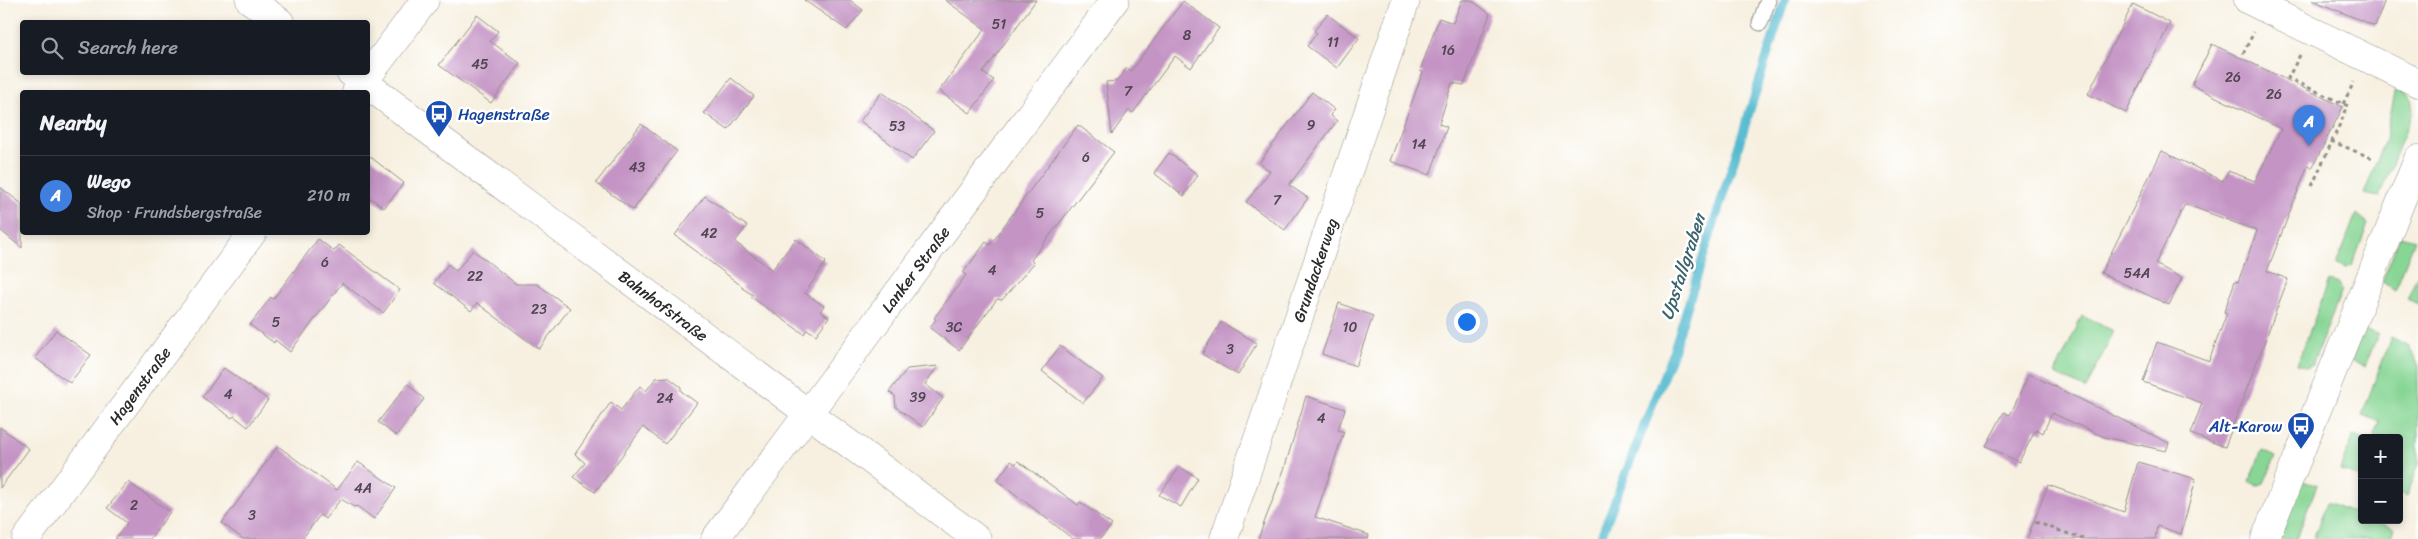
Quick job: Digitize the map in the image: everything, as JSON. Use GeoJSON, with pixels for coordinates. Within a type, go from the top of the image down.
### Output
{"type":"FeatureCollection","features":[{"type":"Feature","properties":{"kind":"street"},"geometry":{"type":"LineString","coordinates":[[250,0],[277,20]]}},
{"type":"Feature","properties":{"kind":"street"},"geometry":{"type":"LineString","coordinates":[[370,66],[424,0]]}},
{"type":"Feature","properties":{"kind":"street","name":"Lanker Straße"},"geometry":{"type":"LineString","coordinates":[[715,539],[1115,0]]}},
{"type":"Feature","properties":{"kind":"street","name":"Grundackerweg"},"geometry":{"type":"LineString","coordinates":[[1224,539],[1406,0]]}},
{"type":"Feature","properties":{"kind":"street"},"geometry":{"type":"LineString","coordinates":[[2248,0],[2418,83]]}},
{"type":"Feature","properties":{"kind":"street","name":"Bahnhofstraße"},"geometry":{"type":"LineString","coordinates":[[370,93],[977,539]]}},
{"type":"Feature","properties":{"kind":"street"},"geometry":{"type":"LineString","coordinates":[[2265,539],[2418,159]]}},
{"type":"Feature","properties":{"kind":"street","name":"Hagenstraße"},"geometry":{"type":"LineString","coordinates":[[26,539],[250,235]]}},
{"type":"Feature","properties":{"kind":"lane"},"geometry":{"type":"LineString","coordinates":[[1760,23],[1768,0]]}},
{"type":"Feature","properties":{"kind":"path"},"geometry":{"type":"LineString","coordinates":[[2243,54],[2255,30]]}},
{"type":"Feature","properties":{"kind":"path"},"geometry":{"type":"LineString","coordinates":[[2301,53],[2288,78],[2348,106],[2312,186]]}},
{"type":"Feature","properties":{"kind":"path"},"geometry":{"type":"LineString","coordinates":[[2343,104],[2355,79]]}},
{"type":"Feature","properties":{"kind":"path"},"geometry":{"type":"LineString","coordinates":[[2331,141],[2374,159]]}},
{"type":"Feature","properties":{"kind":"path"},"geometry":{"type":"LineString","coordinates":[[2035,522],[2083,539]]}},
{"type":"Feature","properties":{"kind":"green space"},"geometry":{"type":"Polygon","coordinates":[[[2396,88],[2411,97],[2413,111],[2379,197],[2364,194],[2385,140],[2396,88]]]}},
{"type":"Feature","properties":{"kind":"green space"},"geometry":{"type":"Polygon","coordinates":[[[2356,214],[2368,224],[2352,266],[2345,268],[2336,265],[2356,214]]]}},
{"type":"Feature","properties":{"kind":"green space"},"geometry":{"type":"Polygon","coordinates":[[[2400,236],[2415,240],[2395,290],[2382,282],[2400,236]]]}},
{"type":"Feature","properties":{"kind":"green space"},"geometry":{"type":"Polygon","coordinates":[[[2418,276],[2418,304],[2407,299],[2418,276]]]}},
{"type":"Feature","properties":{"kind":"green space"},"geometry":{"type":"Polygon","coordinates":[[[2329,281],[2338,284],[2342,290],[2312,365],[2306,368],[2297,364],[2329,281]]]}},
{"type":"Feature","properties":{"kind":"green space"},"geometry":{"type":"Polygon","coordinates":[[[2082,316],[2114,331],[2086,389],[2055,374],[2082,316]]]}},
{"type":"Feature","properties":{"kind":"green space"},"geometry":{"type":"Polygon","coordinates":[[[2363,330],[2378,334],[2365,367],[2351,361],[2363,330]]]}},
{"type":"Feature","properties":{"kind":"green space"},"geometry":{"type":"Polygon","coordinates":[[[2391,337],[2409,346],[2418,367],[2418,466],[2407,496],[2403,494],[2403,434],[2376,434],[2380,422],[2362,415],[2391,337]]]}},
{"type":"Feature","properties":{"kind":"green space"},"geometry":{"type":"Polygon","coordinates":[[[2353,435],[2358,437],[2358,477],[2340,470],[2353,435]]]}},
{"type":"Feature","properties":{"kind":"green space"},"geometry":{"type":"Polygon","coordinates":[[[2262,450],[2276,456],[2264,483],[2259,485],[2249,482],[2262,450]]]}},
{"type":"Feature","properties":{"kind":"green space"},"geometry":{"type":"Polygon","coordinates":[[[2302,481],[2317,485],[2296,539],[2279,539],[2302,481]]]}},
{"type":"Feature","properties":{"kind":"green space"},"geometry":{"type":"Polygon","coordinates":[[[2327,502],[2358,514],[2358,524],[2382,524],[2395,529],[2391,539],[2313,539],[2327,502]]]}},
{"type":"Feature","properties":{"kind":"building"},"geometry":{"type":"Polygon","coordinates":[[[804,0],[850,0],[863,10],[847,30],[804,0]]]}},
{"type":"Feature","properties":{"kind":"building"},"geometry":{"type":"Polygon","coordinates":[[[945,0],[1036,0],[983,73],[994,80],[970,113],[939,91],[985,29],[945,0]]]}},
{"type":"Feature","properties":{"kind":"building"},"geometry":{"type":"Polygon","coordinates":[[[1462,0],[1471,0],[1490,14],[1464,85],[1452,83],[1439,124],[1447,127],[1430,175],[1390,161],[1423,72],[1420,71],[1439,18],[1453,23],[1462,0]]]}},
{"type":"Feature","properties":{"kind":"building"},"geometry":{"type":"Polygon","coordinates":[[[2312,0],[2385,0],[2375,26],[2312,0]]]}},
{"type":"Feature","properties":{"kind":"building"},"geometry":{"type":"Polygon","coordinates":[[[1183,1],[1219,28],[1191,68],[1175,56],[1133,113],[1129,110],[1112,134],[1106,82],[1117,81],[1127,68],[1131,71],[1183,1]]]}},
{"type":"Feature","properties":{"kind":"building"},"geometry":{"type":"Polygon","coordinates":[[[2133,4],[2170,23],[2126,113],[2088,94],[2133,4]]]}},
{"type":"Feature","properties":{"kind":"building"},"geometry":{"type":"Polygon","coordinates":[[[1327,14],[1359,38],[1337,68],[1307,46],[1317,33],[1314,31],[1327,14]]]}},
{"type":"Feature","properties":{"kind":"building"},"geometry":{"type":"Polygon","coordinates":[[[477,15],[498,31],[490,41],[520,63],[491,103],[439,65],[477,15]]]}},
{"type":"Feature","properties":{"kind":"building"},"geometry":{"type":"Polygon","coordinates":[[[2212,44],[2343,107],[2312,168],[2308,165],[2267,271],[2288,279],[2225,447],[2191,434],[2202,403],[2143,382],[2157,342],[2209,361],[2227,313],[2224,312],[2235,281],[2238,282],[2257,231],[2185,204],[2155,264],[2182,278],[2169,305],[2101,273],[2162,151],[2223,181],[2228,171],[2255,181],[2281,129],[2192,85],[2212,44]]]}},
{"type":"Feature","properties":{"kind":"building"},"geometry":{"type":"Polygon","coordinates":[[[731,78],[754,96],[728,130],[704,113],[731,78]]]}},
{"type":"Feature","properties":{"kind":"building"},"geometry":{"type":"Polygon","coordinates":[[[882,92],[934,131],[912,160],[860,121],[882,92]]]}},
{"type":"Feature","properties":{"kind":"building"},"geometry":{"type":"Polygon","coordinates":[[[1312,92],[1335,110],[1330,115],[1337,121],[1289,185],[1308,198],[1285,230],[1246,202],[1270,171],[1259,163],[1312,92]]]}},
{"type":"Feature","properties":{"kind":"building"},"geometry":{"type":"Polygon","coordinates":[[[641,124],[677,151],[633,210],[596,183],[641,124]]]}},
{"type":"Feature","properties":{"kind":"building"},"geometry":{"type":"Polygon","coordinates":[[[1078,125],[1114,152],[1031,260],[1034,263],[1002,300],[997,299],[959,350],[930,328],[936,319],[934,318],[966,275],[963,273],[986,242],[990,245],[1078,125]]]}},
{"type":"Feature","properties":{"kind":"building"},"geometry":{"type":"Polygon","coordinates":[[[1169,153],[1198,175],[1184,196],[1154,173],[1169,153]]]}},
{"type":"Feature","properties":{"kind":"building"},"geometry":{"type":"Polygon","coordinates":[[[370,157],[404,183],[384,208],[370,198],[370,157]]]}},
{"type":"Feature","properties":{"kind":"building"},"geometry":{"type":"Polygon","coordinates":[[[0,187],[20,202],[22,248],[0,230],[0,187]]]}},
{"type":"Feature","properties":{"kind":"building"},"geometry":{"type":"Polygon","coordinates":[[[705,196],[747,226],[735,242],[772,270],[796,239],[826,262],[805,293],[824,306],[820,311],[829,317],[816,335],[807,329],[804,334],[751,297],[753,295],[675,235],[705,196]]]}},
{"type":"Feature","properties":{"kind":"building"},"geometry":{"type":"Polygon","coordinates":[[[318,239],[334,251],[339,245],[400,290],[383,313],[342,283],[290,352],[275,340],[274,343],[250,325],[271,297],[273,299],[318,239]]]}},
{"type":"Feature","properties":{"kind":"building"},"geometry":{"type":"Polygon","coordinates":[[[473,250],[516,284],[537,284],[570,308],[539,349],[477,303],[471,311],[434,283],[448,264],[456,271],[473,250]]]}},
{"type":"Feature","properties":{"kind":"building"},"geometry":{"type":"Polygon","coordinates":[[[1339,303],[1373,316],[1356,366],[1322,354],[1339,303]]]}},
{"type":"Feature","properties":{"kind":"building"},"geometry":{"type":"Polygon","coordinates":[[[1221,322],[1257,343],[1238,375],[1202,354],[1221,322]]]}},
{"type":"Feature","properties":{"kind":"building"},"geometry":{"type":"Polygon","coordinates":[[[56,330],[91,355],[70,383],[35,358],[56,330]]]}},
{"type":"Feature","properties":{"kind":"building"},"geometry":{"type":"Polygon","coordinates":[[[1060,346],[1103,378],[1083,403],[1042,371],[1060,346]]]}},
{"type":"Feature","properties":{"kind":"building"},"geometry":{"type":"Polygon","coordinates":[[[938,366],[925,384],[943,398],[923,427],[896,407],[895,396],[889,392],[907,369],[938,366]]]}},
{"type":"Feature","properties":{"kind":"building"},"geometry":{"type":"Polygon","coordinates":[[[224,368],[268,400],[248,427],[234,416],[232,418],[202,397],[224,368]]]}},
{"type":"Feature","properties":{"kind":"building"},"geometry":{"type":"Polygon","coordinates":[[[2029,374],[2169,443],[2166,451],[2104,437],[2052,413],[2043,433],[2036,429],[2019,462],[1986,446],[2004,412],[2010,415],[2029,374]]]}},
{"type":"Feature","properties":{"kind":"building"},"geometry":{"type":"Polygon","coordinates":[[[668,377],[681,387],[681,391],[697,403],[665,444],[643,427],[595,492],[573,477],[585,463],[575,454],[611,402],[621,410],[640,386],[646,391],[656,378],[668,377]]]}},
{"type":"Feature","properties":{"kind":"building"},"geometry":{"type":"Polygon","coordinates":[[[408,384],[424,399],[396,436],[378,422],[408,384]]]}},
{"type":"Feature","properties":{"kind":"building"},"geometry":{"type":"Polygon","coordinates":[[[1306,396],[1345,409],[1338,430],[1344,432],[1315,517],[1369,535],[1368,539],[1258,539],[1284,470],[1306,396]]]}},
{"type":"Feature","properties":{"kind":"building"},"geometry":{"type":"Polygon","coordinates":[[[0,427],[29,449],[0,488],[0,427]]]}},
{"type":"Feature","properties":{"kind":"building"},"geometry":{"type":"Polygon","coordinates":[[[278,446],[337,490],[358,462],[396,488],[374,519],[357,506],[354,507],[341,499],[325,519],[320,515],[302,539],[243,539],[222,523],[278,446]]]}},
{"type":"Feature","properties":{"kind":"building"},"geometry":{"type":"Polygon","coordinates":[[[1011,461],[1015,464],[1018,461],[1078,505],[1080,502],[1112,525],[1100,539],[1073,539],[997,480],[1011,461]]]}},
{"type":"Feature","properties":{"kind":"building"},"geometry":{"type":"Polygon","coordinates":[[[2138,462],[2196,479],[2181,534],[2157,526],[2155,539],[2027,539],[2048,485],[2124,512],[2138,462]]]}},
{"type":"Feature","properties":{"kind":"building"},"geometry":{"type":"Polygon","coordinates":[[[1180,467],[1198,478],[1181,507],[1159,495],[1180,467]]]}},
{"type":"Feature","properties":{"kind":"building"},"geometry":{"type":"Polygon","coordinates":[[[128,482],[170,512],[150,539],[115,539],[127,523],[107,508],[128,482]]]}},
{"type":"Feature","properties":{"kind":"waterway","name":"Upstallgraben"},"geometry":{"type":"LineString","coordinates":[[1600,539],[1674,349],[1785,0]]}},
{"type":"Feature","properties":{"kind":"place","name":"Hagenstraße"},"geometry":{"type":"Point","coordinates":[439,138]}},
{"type":"Feature","properties":{"kind":"place","name":"Wego"},"geometry":{"type":"Point","coordinates":[2309,146]}},
{"type":"Feature","properties":{"kind":"place","name":"Alt-Karow"},"geometry":{"type":"Point","coordinates":[2301,450]}}]}
